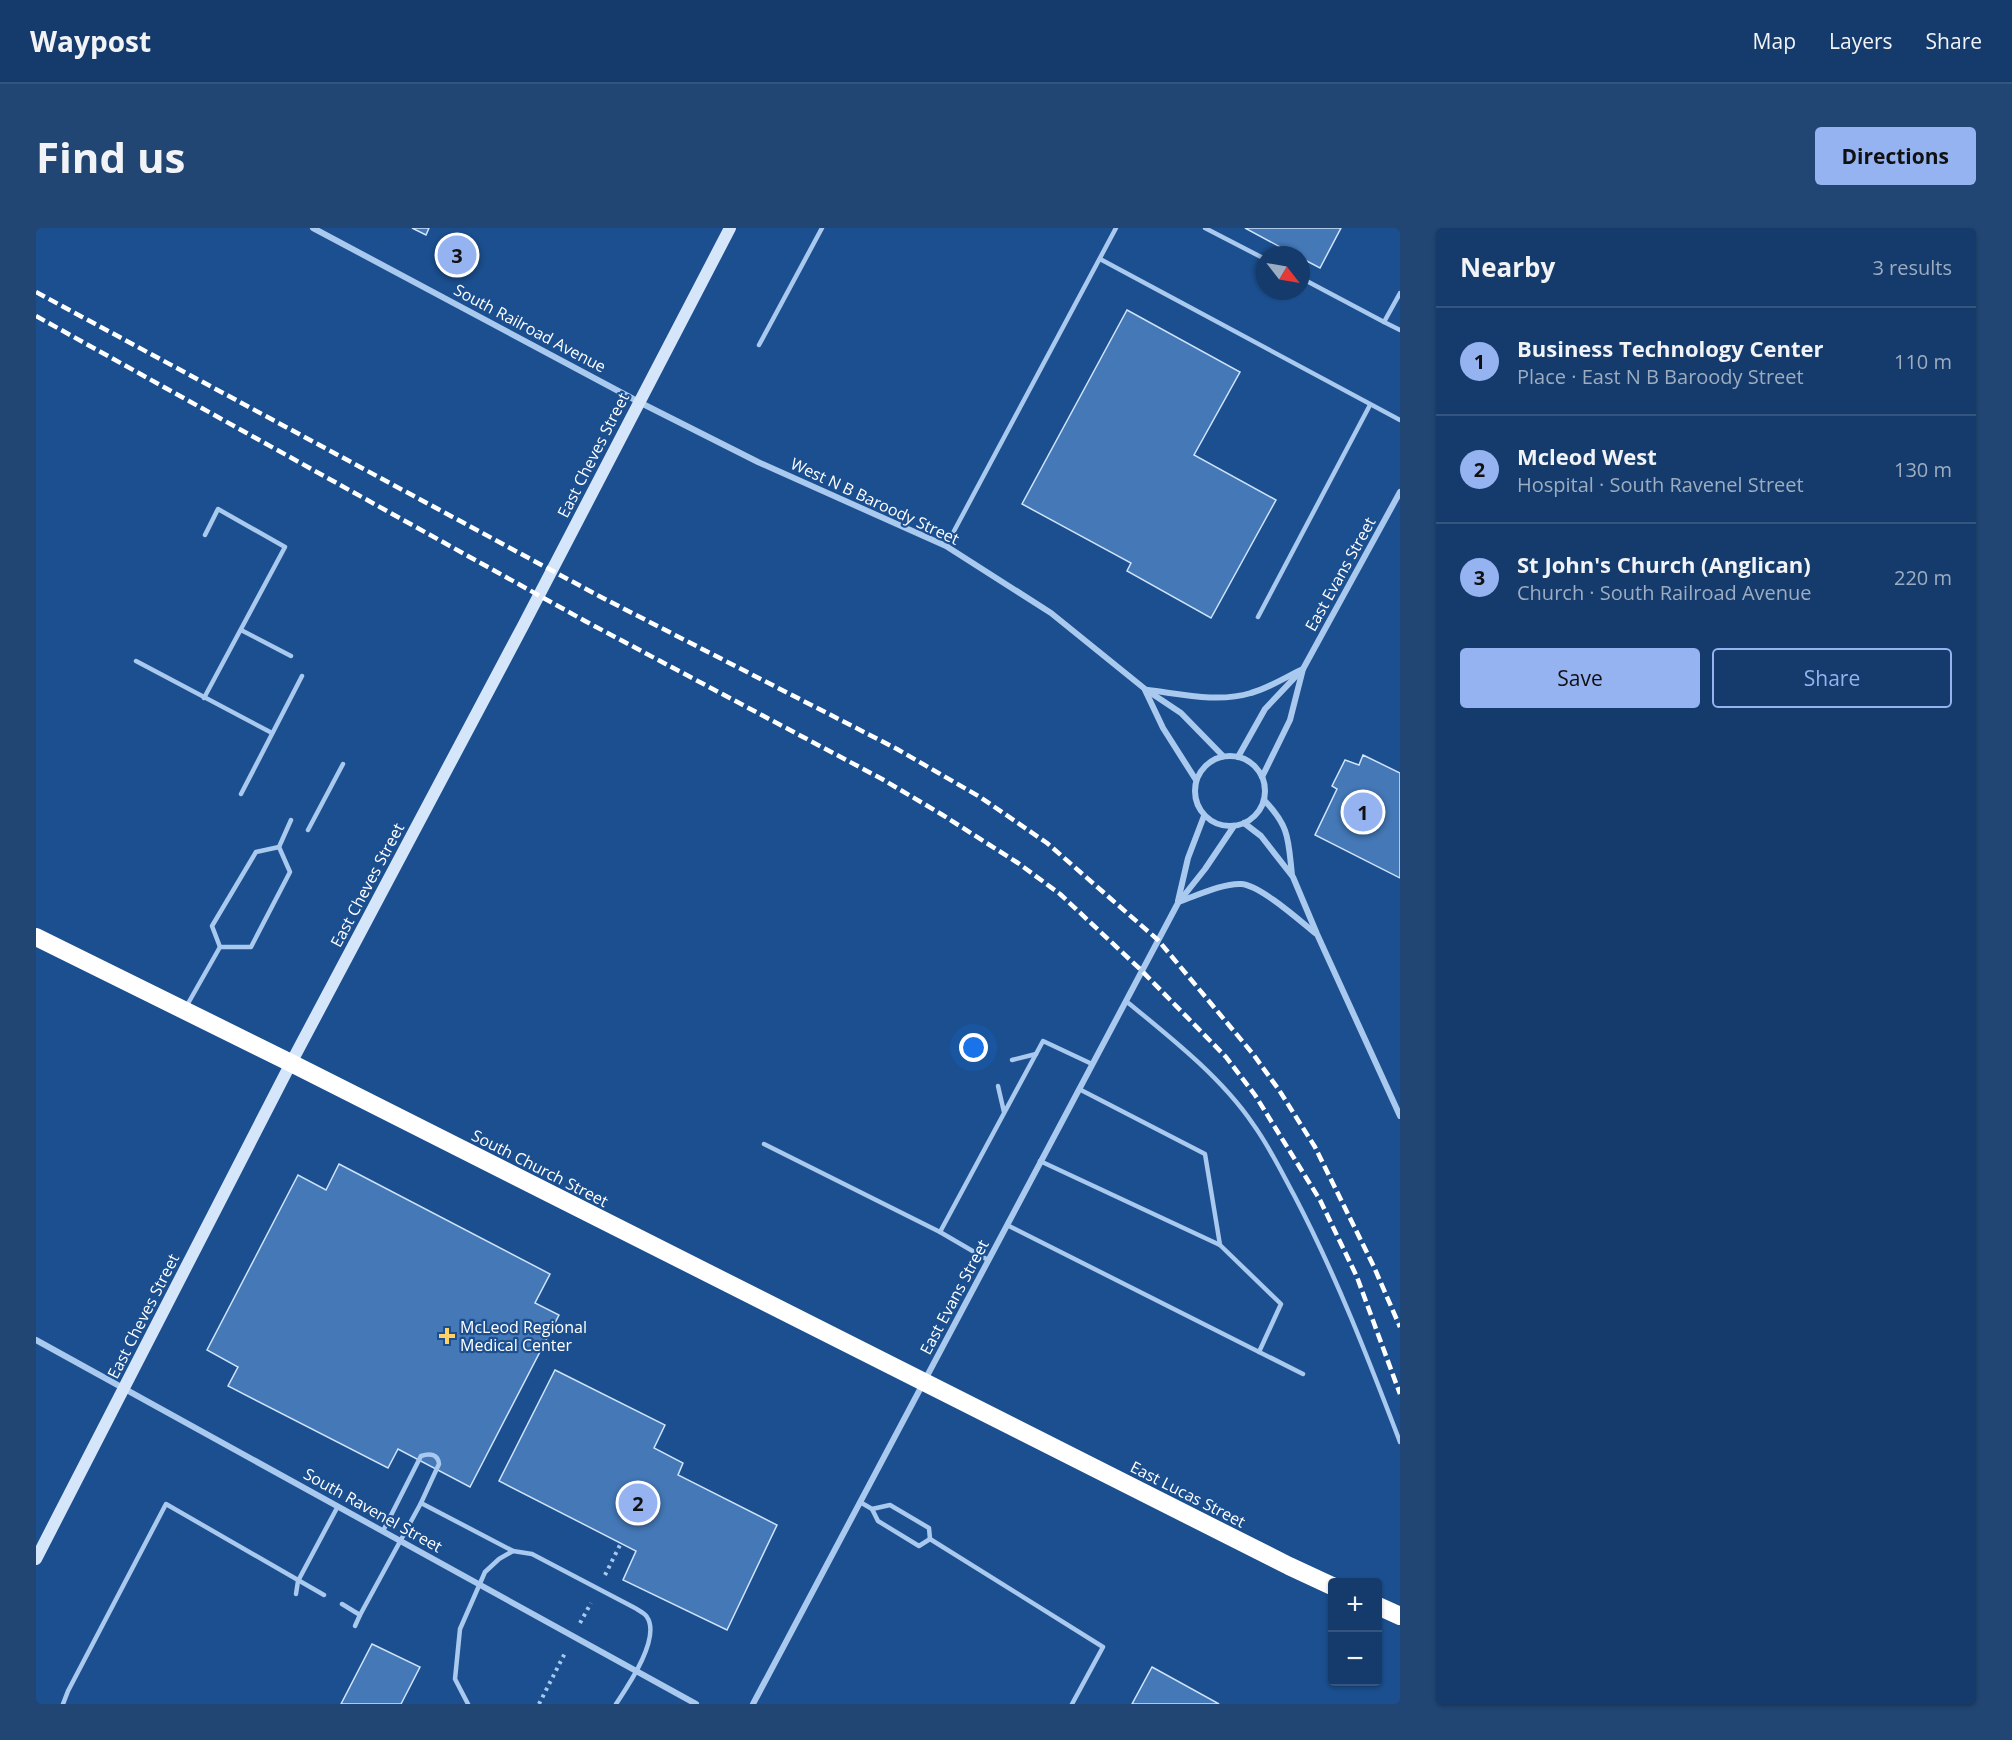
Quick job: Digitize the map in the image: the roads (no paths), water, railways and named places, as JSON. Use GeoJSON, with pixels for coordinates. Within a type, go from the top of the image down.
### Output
{"type":"FeatureCollection","features":[{"type":"Feature","properties":{"kind":"highway","name":"South Church Street"},"geometry":{"type":"LineString","coordinates":[[36,937],[1026,1435]]}},
{"type":"Feature","properties":{"kind":"highway","name":"East Lucas Street"},"geometry":{"type":"LineString","coordinates":[[1026,1435],[1328,1584]]}},
{"type":"Feature","properties":{"kind":"highway"},"geometry":{"type":"LineString","coordinates":[[1382,1608],[1400,1616]]}},
{"type":"Feature","properties":{"kind":"main road","name":"East Cheves Street"},"geometry":{"type":"LineString","coordinates":[[36,1559],[291,1064],[730,228]]}},
{"type":"Feature","properties":{"kind":"street","name":"South Railroad Avenue"},"geometry":{"type":"LineString","coordinates":[[314,228],[639,402]]}},
{"type":"Feature","properties":{"kind":"street","name":"West N B Baroody Street"},"geometry":{"type":"LineString","coordinates":[[639,402],[758,462],[946,546],[1051,613],[1145,689],[1181,713],[1223,756]]}},
{"type":"Feature","properties":{"kind":"street","name":"East Evans Street"},"geometry":{"type":"LineString","coordinates":[[1262,777],[1290,720],[1303,669],[1400,492]]}},
{"type":"Feature","properties":{"kind":"street","name":"East Evans Street"},"geometry":{"type":"LineString","coordinates":[[1238,757],[1265,709],[1303,669]]}},
{"type":"Feature","properties":{"kind":"street"},"geometry":{"type":"LineString","coordinates":[[1145,689],[1202,697],[1226,697],[1251,693],[1303,669]]}},
{"type":"Feature","properties":{"kind":"street","name":"West N B Baroody Street"},"geometry":{"type":"LineString","coordinates":[[1145,689],[1163,728],[1196,780]]}},
{"type":"Feature","properties":{"kind":"street"},"geometry":{"type":"LineString","coordinates":[[1223,756],[1238,757],[1252,764],[1262,777],[1264,800],[1260,809],[1244,823],[1234,826],[1213,822],[1204,816],[1195,799],[1196,780],[1206,764],[1223,756]]}},
{"type":"Feature","properties":{"kind":"street"},"geometry":{"type":"LineString","coordinates":[[1264,800],[1279,815],[1288,833],[1293,877]]}},
{"type":"Feature","properties":{"kind":"street","name":"East Evans Street"},"geometry":{"type":"LineString","coordinates":[[1178,903],[1188,858],[1204,816]]}},
{"type":"Feature","properties":{"kind":"street"},"geometry":{"type":"LineString","coordinates":[[1244,823],[1261,836],[1293,877],[1400,1116]]}},
{"type":"Feature","properties":{"kind":"street","name":"East Evans Street"},"geometry":{"type":"LineString","coordinates":[[753,1704],[1178,903],[1205,869],[1234,826]]}},
{"type":"Feature","properties":{"kind":"street"},"geometry":{"type":"LineString","coordinates":[[1178,903],[1227,886],[1241,884],[1252,886],[1317,934]]}},
{"type":"Feature","properties":{"kind":"street","name":"South Ravenel Street"},"geometry":{"type":"LineString","coordinates":[[36,1340],[696,1704]]}},
{"type":"Feature","properties":{"kind":"lane"},"geometry":{"type":"LineString","coordinates":[[759,345],[822,228]]}},
{"type":"Feature","properties":{"kind":"lane"},"geometry":{"type":"LineString","coordinates":[[946,546],[1116,228]]}},
{"type":"Feature","properties":{"kind":"lane"},"geometry":{"type":"LineString","coordinates":[[1205,228],[1256,254]]}},
{"type":"Feature","properties":{"kind":"lane"},"geometry":{"type":"LineString","coordinates":[[1100,259],[1400,420]]}},
{"type":"Feature","properties":{"kind":"lane"},"geometry":{"type":"LineString","coordinates":[[1310,283],[1400,330]]}},
{"type":"Feature","properties":{"kind":"lane"},"geometry":{"type":"LineString","coordinates":[[1384,322],[1400,293]]}},
{"type":"Feature","properties":{"kind":"lane"},"geometry":{"type":"LineString","coordinates":[[1258,617],[1370,405]]}},
{"type":"Feature","properties":{"kind":"lane"},"geometry":{"type":"LineString","coordinates":[[204,698],[285,546],[218,509],[205,535]]}},
{"type":"Feature","properties":{"kind":"lane"},"geometry":{"type":"LineString","coordinates":[[241,630],[291,656]]}},
{"type":"Feature","properties":{"kind":"lane"},"geometry":{"type":"LineString","coordinates":[[136,661],[272,733]]}},
{"type":"Feature","properties":{"kind":"lane"},"geometry":{"type":"LineString","coordinates":[[241,794],[302,676]]}},
{"type":"Feature","properties":{"kind":"lane"},"geometry":{"type":"LineString","coordinates":[[308,830],[343,764]]}},
{"type":"Feature","properties":{"kind":"lane"},"geometry":{"type":"LineString","coordinates":[[220,947],[251,947],[290,872],[279,847],[291,820]]}},
{"type":"Feature","properties":{"kind":"lane"},"geometry":{"type":"LineString","coordinates":[[184,1012],[220,947],[212,926],[256,852],[279,847]]}},
{"type":"Feature","properties":{"kind":"lane"},"geometry":{"type":"LineString","coordinates":[[1126,1001],[1231,1095],[1254,1124],[1306,1217],[1346,1301],[1400,1442]]}},
{"type":"Feature","properties":{"kind":"lane"},"geometry":{"type":"LineString","coordinates":[[940,1232],[1043,1041],[1092,1064]]}},
{"type":"Feature","properties":{"kind":"lane"},"geometry":{"type":"LineString","coordinates":[[1012,1060],[1036,1054]]}},
{"type":"Feature","properties":{"kind":"lane"},"geometry":{"type":"LineString","coordinates":[[998,1086],[1004,1113]]}},
{"type":"Feature","properties":{"kind":"lane"},"geometry":{"type":"LineString","coordinates":[[1079,1089],[1205,1154],[1220,1245]]}},
{"type":"Feature","properties":{"kind":"lane"},"geometry":{"type":"LineString","coordinates":[[764,1144],[940,1232],[988,1260]]}},
{"type":"Feature","properties":{"kind":"lane"},"geometry":{"type":"LineString","coordinates":[[1040,1161],[1220,1245],[1281,1304],[1259,1352]]}},
{"type":"Feature","properties":{"kind":"lane"},"geometry":{"type":"LineString","coordinates":[[1007,1225],[1303,1374]]}},
{"type":"Feature","properties":{"kind":"lane"},"geometry":{"type":"LineString","coordinates":[[354,1626],[440,1464],[439,1459],[434,1455],[421,1456],[383,1531]]}},
{"type":"Feature","properties":{"kind":"lane"},"geometry":{"type":"LineString","coordinates":[[860,1502],[872,1509],[878,1521],[919,1545],[930,1539]]}},
{"type":"Feature","properties":{"kind":"lane"},"geometry":{"type":"LineString","coordinates":[[421,1503],[513,1551],[532,1554],[635,1608],[647,1617],[651,1631],[647,1649],[616,1704]]}},
{"type":"Feature","properties":{"kind":"lane"},"geometry":{"type":"LineString","coordinates":[[63,1704],[166,1504],[324,1594]]}},
{"type":"Feature","properties":{"kind":"lane"},"geometry":{"type":"LineString","coordinates":[[872,1509],[890,1505],[929,1528],[930,1539]]}},
{"type":"Feature","properties":{"kind":"lane"},"geometry":{"type":"LineString","coordinates":[[296,1594],[298,1581],[338,1506]]}},
{"type":"Feature","properties":{"kind":"lane"},"geometry":{"type":"LineString","coordinates":[[930,1539],[1103,1647],[1072,1704]]}},
{"type":"Feature","properties":{"kind":"lane"},"geometry":{"type":"LineString","coordinates":[[468,1704],[455,1679],[460,1629],[485,1572],[499,1559],[513,1551]]}},
{"type":"Feature","properties":{"kind":"lane"},"geometry":{"type":"LineString","coordinates":[[342,1604],[360,1614]]}},
{"type":"Feature","properties":{"kind":"railway"},"geometry":{"type":"LineString","coordinates":[[36,292],[599,596],[897,749],[980,797],[1047,843],[1158,940],[1253,1054],[1315,1147],[1374,1267],[1400,1327]]}},
{"type":"Feature","properties":{"kind":"railway"},"geometry":{"type":"LineString","coordinates":[[36,316],[585,621],[882,779],[1018,863],[1060,894],[1141,970],[1226,1057],[1255,1095],[1320,1200],[1357,1277],[1400,1394]]}},
{"type":"Feature","properties":{"kind":"place","name":"St John's Church (Anglican)"},"geometry":{"type":"Point","coordinates":[457,255]}},
{"type":"Feature","properties":{"kind":"place","name":"Business Technology Center"},"geometry":{"type":"Point","coordinates":[1363,812]}},
{"type":"Feature","properties":{"kind":"place","name":"McLeod Regional Medical Center"},"geometry":{"type":"Point","coordinates":[447,1336]}},
{"type":"Feature","properties":{"kind":"place","name":"Mcleod West"},"geometry":{"type":"Point","coordinates":[638,1503]}}]}
